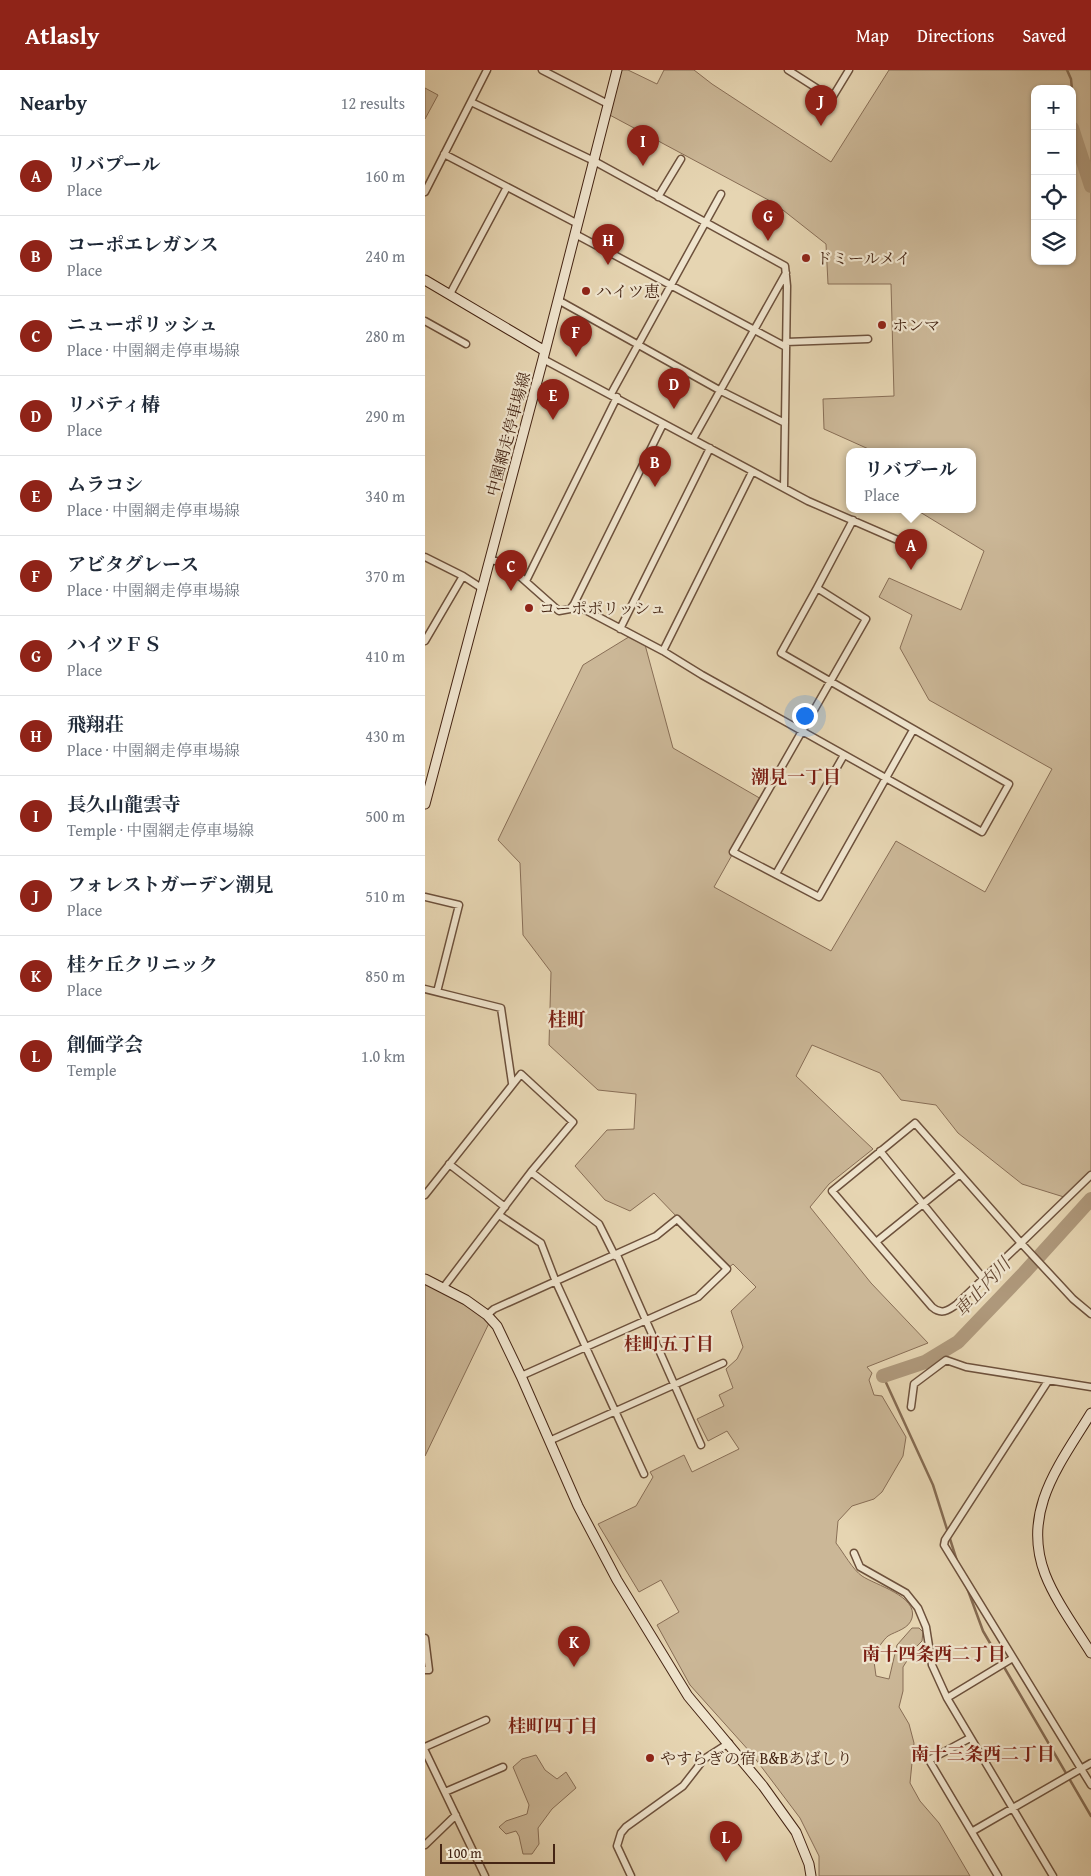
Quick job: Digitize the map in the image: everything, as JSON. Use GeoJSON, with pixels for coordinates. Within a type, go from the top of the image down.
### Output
{"type":"FeatureCollection","features":[{"type":"Feature","properties":{"kind":"street"},"geometry":{"type":"LineString","coordinates":[[425,192],[487,70]]}},
{"type":"Feature","properties":{"kind":"street"},"geometry":{"type":"LineString","coordinates":[[542,70],[608,104]]}},
{"type":"Feature","properties":{"kind":"street","name":"中園網走停車場線"},"geometry":{"type":"LineString","coordinates":[[425,804],[491,560],[617,70]]}},
{"type":"Feature","properties":{"kind":"street"},"geometry":{"type":"LineString","coordinates":[[788,70],[833,98],[849,70]]}},
{"type":"Feature","properties":{"kind":"street"},"geometry":{"type":"LineString","coordinates":[[471,102],[594,162],[785,266],[787,272],[784,488]]}},
{"type":"Feature","properties":{"kind":"street"},"geometry":{"type":"LineString","coordinates":[[444,154],[577,224]]}},
{"type":"Feature","properties":{"kind":"street"},"geometry":{"type":"LineString","coordinates":[[658,197],[681,158]]}},
{"type":"Feature","properties":{"kind":"street"},"geometry":{"type":"LineString","coordinates":[[450,294],[507,187]]}},
{"type":"Feature","properties":{"kind":"street"},"geometry":{"type":"LineString","coordinates":[[526,582],[638,346],[721,194]]}},
{"type":"Feature","properties":{"kind":"street"},"geometry":{"type":"LineString","coordinates":[[575,234],[752,330],[786,345],[868,339]]}},
{"type":"Feature","properties":{"kind":"street"},"geometry":{"type":"LineString","coordinates":[[693,439],[721,391],[752,330],[787,272]]}},
{"type":"Feature","properties":{"kind":"street"},"geometry":{"type":"LineString","coordinates":[[425,280],[544,355],[663,424],[808,502],[909,545]]}},
{"type":"Feature","properties":{"kind":"street"},"geometry":{"type":"LineString","coordinates":[[558,300],[721,391],[785,423]]}},
{"type":"Feature","properties":{"kind":"street"},"geometry":{"type":"LineString","coordinates":[[425,321],[466,344]]}},
{"type":"Feature","properties":{"kind":"street"},"geometry":{"type":"LineString","coordinates":[[491,560],[505,563],[559,611],[570,609],[663,424]]}},
{"type":"Feature","properties":{"kind":"street"},"geometry":{"type":"LineString","coordinates":[[620,629],[710,448]]}},
{"type":"Feature","properties":{"kind":"street"},"geometry":{"type":"LineString","coordinates":[[663,651],[752,472]]}},
{"type":"Feature","properties":{"kind":"street"},"geometry":{"type":"LineString","coordinates":[[574,604],[663,651],[701,675],[982,832],[1009,784],[781,653],[853,520]]}},
{"type":"Feature","properties":{"kind":"street"},"geometry":{"type":"LineString","coordinates":[[425,559],[463,576],[483,589]]}},
{"type":"Feature","properties":{"kind":"street"},"geometry":{"type":"LineString","coordinates":[[425,642],[463,576]]}},
{"type":"Feature","properties":{"kind":"street"},"geometry":{"type":"LineString","coordinates":[[817,588],[866,619],[733,852],[819,897],[913,730]]}},
{"type":"Feature","properties":{"kind":"street"},"geometry":{"type":"LineString","coordinates":[[776,874],[844,755]]}},
{"type":"Feature","properties":{"kind":"street"},"geometry":{"type":"LineString","coordinates":[[425,896],[459,905],[437,992]]}},
{"type":"Feature","properties":{"kind":"street"},"geometry":{"type":"LineString","coordinates":[[425,989],[501,1008],[512,1083]]}},
{"type":"Feature","properties":{"kind":"street"},"geometry":{"type":"LineString","coordinates":[[425,1194],[521,1074],[573,1122],[531,1172],[443,1288]]}},
{"type":"Feature","properties":{"kind":"street"},"geometry":{"type":"LineString","coordinates":[[1091,1176],[1021,1243],[984,1279],[949,1310],[941,1312],[936,1311],[832,1191],[915,1123],[1021,1243],[1073,1299],[1091,1314]]}},
{"type":"Feature","properties":{"kind":"street"},"geometry":{"type":"LineString","coordinates":[[880,1151],[984,1279]]}},
{"type":"Feature","properties":{"kind":"street"},"geometry":{"type":"LineString","coordinates":[[449,1164],[505,1207]]}},
{"type":"Feature","properties":{"kind":"street"},"geometry":{"type":"LineString","coordinates":[[531,1172],[599,1224],[616,1256],[701,1445]]}},
{"type":"Feature","properties":{"kind":"street"},"geometry":{"type":"LineString","coordinates":[[876,1242],[960,1174]]}},
{"type":"Feature","properties":{"kind":"street"},"geometry":{"type":"LineString","coordinates":[[499,1215],[541,1243],[556,1282],[644,1474]]}},
{"type":"Feature","properties":{"kind":"street"},"geometry":{"type":"LineString","coordinates":[[487,1316],[493,1310],[616,1256],[656,1236],[677,1219],[727,1270],[698,1297],[521,1376]]}},
{"type":"Feature","properties":{"kind":"street"},"geometry":{"type":"LineString","coordinates":[[425,1278],[466,1300],[497,1326],[597,1543],[651,1637],[688,1696],[763,1786],[795,1832],[809,1864],[811,1876]]}},
{"type":"Feature","properties":{"kind":"street"},"geometry":{"type":"LineString","coordinates":[[911,1407],[914,1384],[946,1360],[966,1367],[1091,1387]]}},
{"type":"Feature","properties":{"kind":"street"},"geometry":{"type":"LineString","coordinates":[[549,1441],[723,1363]]}},
{"type":"Feature","properties":{"kind":"street"},"geometry":{"type":"LineString","coordinates":[[1048,1381],[945,1540],[944,1545],[1091,1785]]}},
{"type":"Feature","properties":{"kind":"street"},"geometry":{"type":"LineString","coordinates":[[1091,1413],[1047,1487],[1039,1518],[1038,1540],[1045,1575],[1091,1653]]}},
{"type":"Feature","properties":{"kind":"street"},"geometry":{"type":"LineString","coordinates":[[853,1553],[860,1567],[906,1593],[913,1601],[926,1627],[932,1665],[947,1698],[1053,1876]]}},
{"type":"Feature","properties":{"kind":"street"},"geometry":{"type":"LineString","coordinates":[[425,1638],[429,1670],[425,1670]]}},
{"type":"Feature","properties":{"kind":"street"},"geometry":{"type":"LineString","coordinates":[[947,1698],[1013,1658]]}},
{"type":"Feature","properties":{"kind":"street"},"geometry":{"type":"LineString","coordinates":[[485,1876],[425,1749],[486,1720]]}},
{"type":"Feature","properties":{"kind":"street"},"geometry":{"type":"LineString","coordinates":[[971,1738],[929,1760],[999,1876]]}},
{"type":"Feature","properties":{"kind":"street"},"geometry":{"type":"LineString","coordinates":[[631,1876],[617,1846],[621,1833],[626,1827],[683,1786],[704,1758],[729,1744]]}},
{"type":"Feature","properties":{"kind":"street"},"geometry":{"type":"LineString","coordinates":[[973,1831],[1091,1763]]}},
{"type":"Feature","properties":{"kind":"street"},"geometry":{"type":"LineString","coordinates":[[445,1792],[503,1766]]}},
{"type":"Feature","properties":{"kind":"street"},"geometry":{"type":"LineString","coordinates":[[425,1845],[456,1814]]}},
{"type":"Feature","properties":{"kind":"shaded area"},"geometry":{"type":"Polygon","coordinates":[[[617,70],[628,70],[657,84],[664,70],[694,70],[712,84],[831,162],[889,70],[1091,70],[1091,1171],[1064,1197],[1022,1184],[958,1133],[936,1105],[901,1100],[880,1073],[812,1045],[796,1076],[873,1149],[829,1184],[810,1207],[871,1283],[928,1343],[867,1367],[872,1373],[869,1380],[874,1395],[882,1396],[906,1437],[903,1456],[882,1492],[874,1499],[852,1506],[838,1521],[836,1543],[862,1576],[902,1597],[909,1603],[912,1610],[912,1618],[908,1625],[888,1636],[873,1654],[876,1676],[889,1679],[897,1645],[912,1628],[919,1628],[923,1632],[922,1641],[915,1648],[903,1667],[903,1691],[899,1707],[909,1724],[914,1743],[910,1783],[920,1801],[939,1823],[970,1876],[819,1876],[819,1856],[800,1818],[751,1753],[690,1685],[657,1625],[679,1612],[661,1580],[639,1592],[598,1524],[636,1506],[653,1477],[650,1472],[684,1455],[692,1472],[739,1449],[727,1431],[708,1441],[697,1419],[724,1406],[719,1395],[733,1388],[726,1369],[737,1359],[743,1347],[731,1311],[756,1287],[733,1264],[727,1269],[654,1193],[630,1211],[605,1200],[575,1166],[607,1130],[634,1129],[636,1094],[598,1090],[549,1045],[551,972],[523,935],[520,863],[498,840],[583,665],[632,635],[644,641],[673,748],[763,800],[714,887],[831,951],[896,841],[985,892],[1052,769],[929,700],[900,648],[912,615],[879,597],[889,578],[961,610],[984,551],[922,513],[976,513],[976,448],[866,448],[824,429],[823,399],[894,396],[891,284],[828,284],[826,244],[774,203],[606,113],[617,70]]]}},
{"type":"Feature","properties":{"kind":"shaded area"},"geometry":{"type":"Polygon","coordinates":[[[425,88],[438,95],[425,119],[425,88]]]}},
{"type":"Feature","properties":{"kind":"shaded area"},"geometry":{"type":"Polygon","coordinates":[[[425,1279],[491,1319],[425,1456],[425,1279]]]}},
{"type":"Feature","properties":{"kind":"shaded area"},"geometry":{"type":"Polygon","coordinates":[[[536,1755],[545,1770],[557,1779],[566,1772],[576,1788],[552,1809],[538,1828],[539,1844],[532,1854],[523,1854],[516,1831],[506,1834],[499,1827],[506,1821],[527,1814],[529,1805],[513,1767],[522,1759],[536,1755]]]}},
{"type":"Feature","properties":{"kind":"waterway","name":"車止内川"},"geometry":{"type":"LineString","coordinates":[[1067,70],[1072,85]]}},
{"type":"Feature","properties":{"kind":"waterway","name":"車止内川"},"geometry":{"type":"LineString","coordinates":[[1073,130],[1091,186]]}},
{"type":"Feature","properties":{"kind":"waterway","name":"車止内川"},"geometry":{"type":"LineString","coordinates":[[883,1376],[925,1362],[958,1342],[1091,1199]]}},
{"type":"Feature","properties":{"kind":"waterway"},"geometry":{"type":"LineString","coordinates":[[883,1376],[933,1485],[957,1561]]}},
{"type":"Feature","properties":{"kind":"waterway"},"geometry":{"type":"LineString","coordinates":[[966,1585],[983,1631],[1091,1816]]}},
{"type":"Feature","properties":{"kind":"place","name":"フォレストガーデン潮見"},"geometry":{"type":"Point","coordinates":[821,126]}},
{"type":"Feature","properties":{"kind":"place","name":"長久山龍雲寺"},"geometry":{"type":"Point","coordinates":[643,166]}},
{"type":"Feature","properties":{"kind":"place","name":"ハイツＦＳ"},"geometry":{"type":"Point","coordinates":[768,241]}},
{"type":"Feature","properties":{"kind":"place","name":"ドミールメイ"},"geometry":{"type":"Point","coordinates":[806,258]}},
{"type":"Feature","properties":{"kind":"place","name":"飛翔荘"},"geometry":{"type":"Point","coordinates":[608,265]}},
{"type":"Feature","properties":{"kind":"place","name":"ハイツ恵"},"geometry":{"type":"Point","coordinates":[586,291]}},
{"type":"Feature","properties":{"kind":"place","name":"ホンマ"},"geometry":{"type":"Point","coordinates":[882,325]}},
{"type":"Feature","properties":{"kind":"place","name":"アビタグレース"},"geometry":{"type":"Point","coordinates":[576,357]}},
{"type":"Feature","properties":{"kind":"place","name":"リバティ椿"},"geometry":{"type":"Point","coordinates":[674,409]}},
{"type":"Feature","properties":{"kind":"place","name":"ムラコシ"},"geometry":{"type":"Point","coordinates":[553,420]}},
{"type":"Feature","properties":{"kind":"place","name":"コーポエレガンス"},"geometry":{"type":"Point","coordinates":[655,487]}},
{"type":"Feature","properties":{"kind":"place","name":"リバプール"},"geometry":{"type":"Point","coordinates":[911,570]}},
{"type":"Feature","properties":{"kind":"place","name":"ニューポリッシュ"},"geometry":{"type":"Point","coordinates":[511,591]}},
{"type":"Feature","properties":{"kind":"place","name":"コーポポリッシュ"},"geometry":{"type":"Point","coordinates":[529,608]}},
{"type":"Feature","properties":{"kind":"place","name":"桂ケ丘クリニック"},"geometry":{"type":"Point","coordinates":[574,1667]}},
{"type":"Feature","properties":{"kind":"place","name":"やすらぎの宿 B&Bあばしり"},"geometry":{"type":"Point","coordinates":[650,1758]}},
{"type":"Feature","properties":{"kind":"place","name":"創価学会"},"geometry":{"type":"Point","coordinates":[726,1862]}},
{"type":"Feature","properties":{"kind":"district","name":"潮見一丁目"},"geometry":{"type":"Point","coordinates":[796,776]}},
{"type":"Feature","properties":{"kind":"district","name":"桂町"},"geometry":{"type":"Point","coordinates":[567,1019]}},
{"type":"Feature","properties":{"kind":"district","name":"桂町五丁目"},"geometry":{"type":"Point","coordinates":[669,1343]}},
{"type":"Feature","properties":{"kind":"district","name":"南十四条西二丁目"},"geometry":{"type":"Point","coordinates":[934,1653]}},
{"type":"Feature","properties":{"kind":"district","name":"桂町四丁目"},"geometry":{"type":"Point","coordinates":[553,1725]}},
{"type":"Feature","properties":{"kind":"district","name":"南十三条西二丁目"},"geometry":{"type":"Point","coordinates":[983,1753]}}]}
